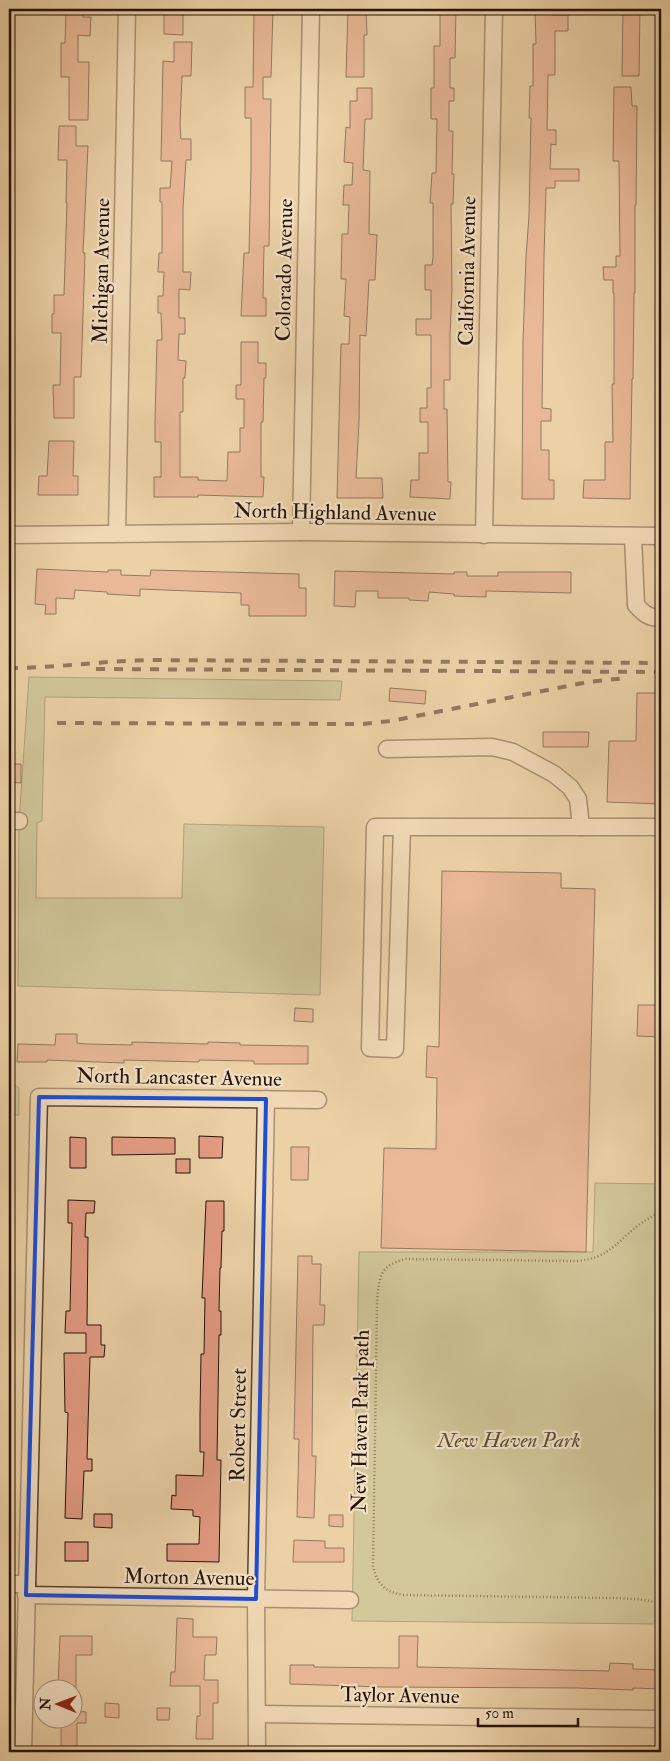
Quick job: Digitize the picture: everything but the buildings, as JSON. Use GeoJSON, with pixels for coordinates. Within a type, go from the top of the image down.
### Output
{"type":"FeatureCollection","features":[{"type":"Feature","properties":{"kind":"street","name":"Michigan Avenue"},"geometry":{"type":"LineString","coordinates":[[117,533],[127,9]]}},
{"type":"Feature","properties":{"kind":"street","name":"Colorado Avenue"},"geometry":{"type":"LineString","coordinates":[[300,532],[311,9]]}},
{"type":"Feature","properties":{"kind":"street","name":"California Avenue"},"geometry":{"type":"LineString","coordinates":[[484,535],[494,9]]}},
{"type":"Feature","properties":{"kind":"street","name":"North Highland Avenue"},"geometry":{"type":"LineString","coordinates":[[9,535],[300,532],[661,536]]}},
{"type":"Feature","properties":{"kind":"street"},"geometry":{"type":"LineString","coordinates":[[633,536],[636,605],[651,618],[661,618]]}},
{"type":"Feature","properties":{"kind":"street"},"geometry":{"type":"LineString","coordinates":[[387,749],[492,747],[513,752],[554,774],[570,787],[578,799],[574,827]]}},
{"type":"Feature","properties":{"kind":"street"},"geometry":{"type":"LineString","coordinates":[[402,827],[394,1049],[370,1048],[375,827],[402,827],[661,827]]}},
{"type":"Feature","properties":{"kind":"street","name":"North Lancaster Avenue"},"geometry":{"type":"LineString","coordinates":[[27,1589],[39,1097],[318,1100]]}},
{"type":"Feature","properties":{"kind":"street","name":"Robert Street"},"geometry":{"type":"LineString","coordinates":[[257,1752],[256,1599],[266,1099]]}},
{"type":"Feature","properties":{"kind":"street","name":"Morton Avenue"},"geometry":{"type":"LineString","coordinates":[[9,1584],[27,1589],[256,1599],[350,1600]]}},
{"type":"Feature","properties":{"kind":"street"},"geometry":{"type":"LineString","coordinates":[[23,1752],[17,1678],[27,1589]]}},
{"type":"Feature","properties":{"kind":"street","name":"Taylor Avenue"},"geometry":{"type":"LineString","coordinates":[[258,1714],[661,1719]]}},
{"type":"Feature","properties":{"kind":"path","name":"New Haven Park path"},"geometry":{"type":"LineString","coordinates":[[661,1212],[642,1222],[604,1256],[590,1260],[405,1259],[391,1263],[382,1273],[378,1286],[377,1302],[373,1567],[377,1580],[383,1588],[393,1593],[404,1595],[612,1598],[637,1599],[661,1603]]}},
{"type":"Feature","properties":{"kind":"highlighted area"},"geometry":{"type":"Polygon","coordinates":[[[39,1097],[266,1099],[256,1599],[26,1595],[39,1097]]]}},
{"type":"Feature","properties":{"kind":"green space"},"geometry":{"type":"Polygon","coordinates":[[[29,677],[342,681],[340,700],[45,697],[42,821],[37,823],[36,898],[182,898],[184,824],[324,827],[320,995],[18,986],[19,821],[29,677]]]}},
{"type":"Feature","properties":{"kind":"green space"},"geometry":{"type":"Polygon","coordinates":[[[9,1081],[19,1088],[19,1115],[9,1115],[9,1081]]]}},
{"type":"Feature","properties":{"kind":"green space","name":"New Haven Park"},"geometry":{"type":"Polygon","coordinates":[[[595,1183],[661,1184],[661,1624],[352,1621],[359,1252],[593,1252],[595,1183]]]}},
{"type":"Feature","properties":{"kind":"railway"},"geometry":{"type":"LineString","coordinates":[[9,668],[149,660],[661,663]]}},
{"type":"Feature","properties":{"kind":"railway"},"geometry":{"type":"LineString","coordinates":[[96,669],[661,672]]}},
{"type":"Feature","properties":{"kind":"railway"},"geometry":{"type":"LineString","coordinates":[[57,723],[363,724],[391,721],[588,682],[626,678]]}}]}
